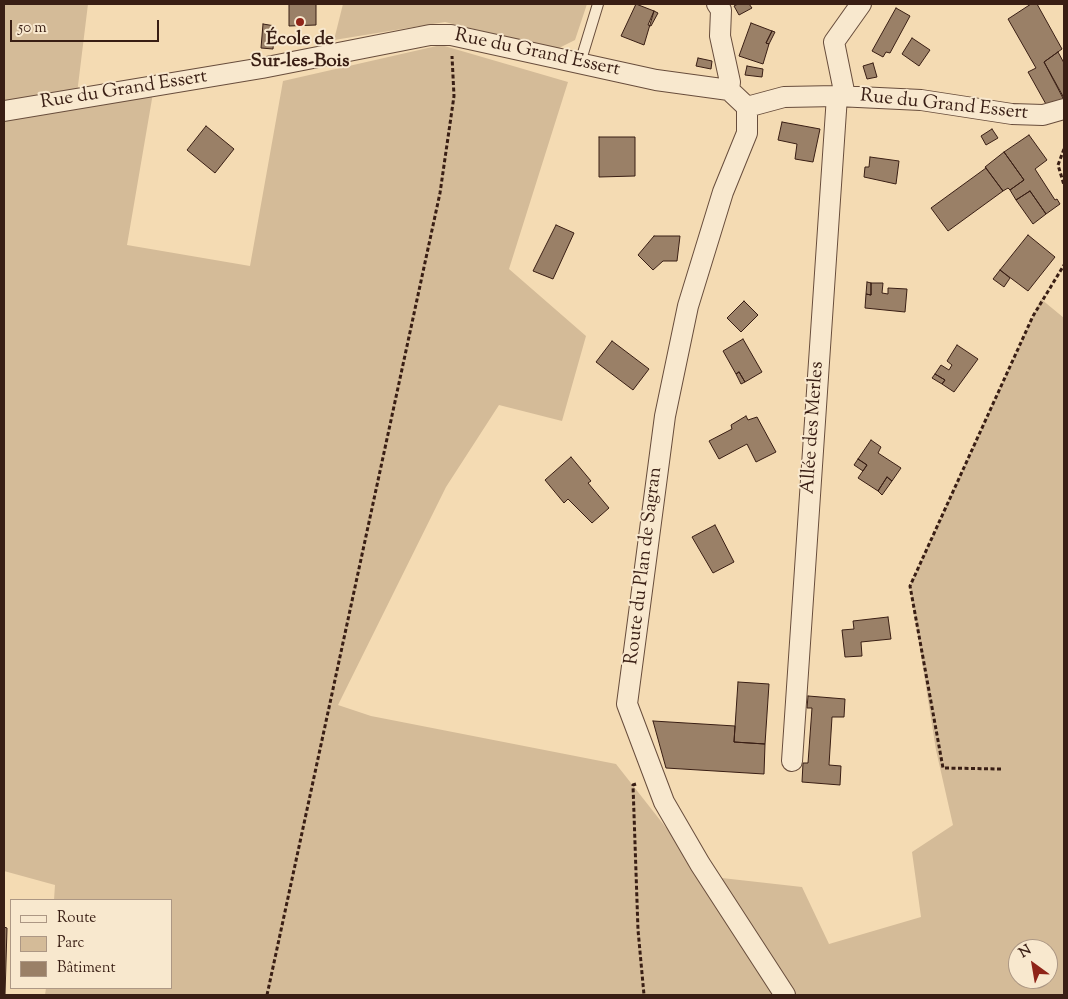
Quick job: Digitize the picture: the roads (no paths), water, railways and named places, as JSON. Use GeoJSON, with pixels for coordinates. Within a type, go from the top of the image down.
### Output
{"type":"FeatureCollection","features":[{"type":"Feature","properties":{"kind":"street"},"geometry":{"type":"LineString","coordinates":[[717,4],[721,10],[720,36],[730,82],[729,90],[747,108]]}},
{"type":"Feature","properties":{"kind":"street","name":"Allée des Merles"},"geometry":{"type":"LineString","coordinates":[[792,761],[841,96],[834,42],[861,4]]}},
{"type":"Feature","properties":{"kind":"street","name":"Rue du Grand Essert"},"geometry":{"type":"LineString","coordinates":[[4,111],[253,70],[430,35],[451,35],[656,80],[729,90]]}},
{"type":"Feature","properties":{"kind":"street","name":"Rue du Grand Essert"},"geometry":{"type":"LineString","coordinates":[[747,108],[784,97],[841,96],[921,100],[1012,114],[1043,115],[1064,109]]}},
{"type":"Feature","properties":{"kind":"street","name":"Route du Plan de Sagran"},"geometry":{"type":"LineString","coordinates":[[747,108],[747,133],[723,192],[688,306],[665,416],[627,704],[664,802],[700,864],[785,995]]}},
{"type":"Feature","properties":{"kind":"lane"},"geometry":{"type":"LineString","coordinates":[[580,63],[598,4]]}},
{"type":"Feature","properties":{"kind":"place","name":"École de Sur-les-Bois"},"geometry":{"type":"Point","coordinates":[300,22]}}]}
